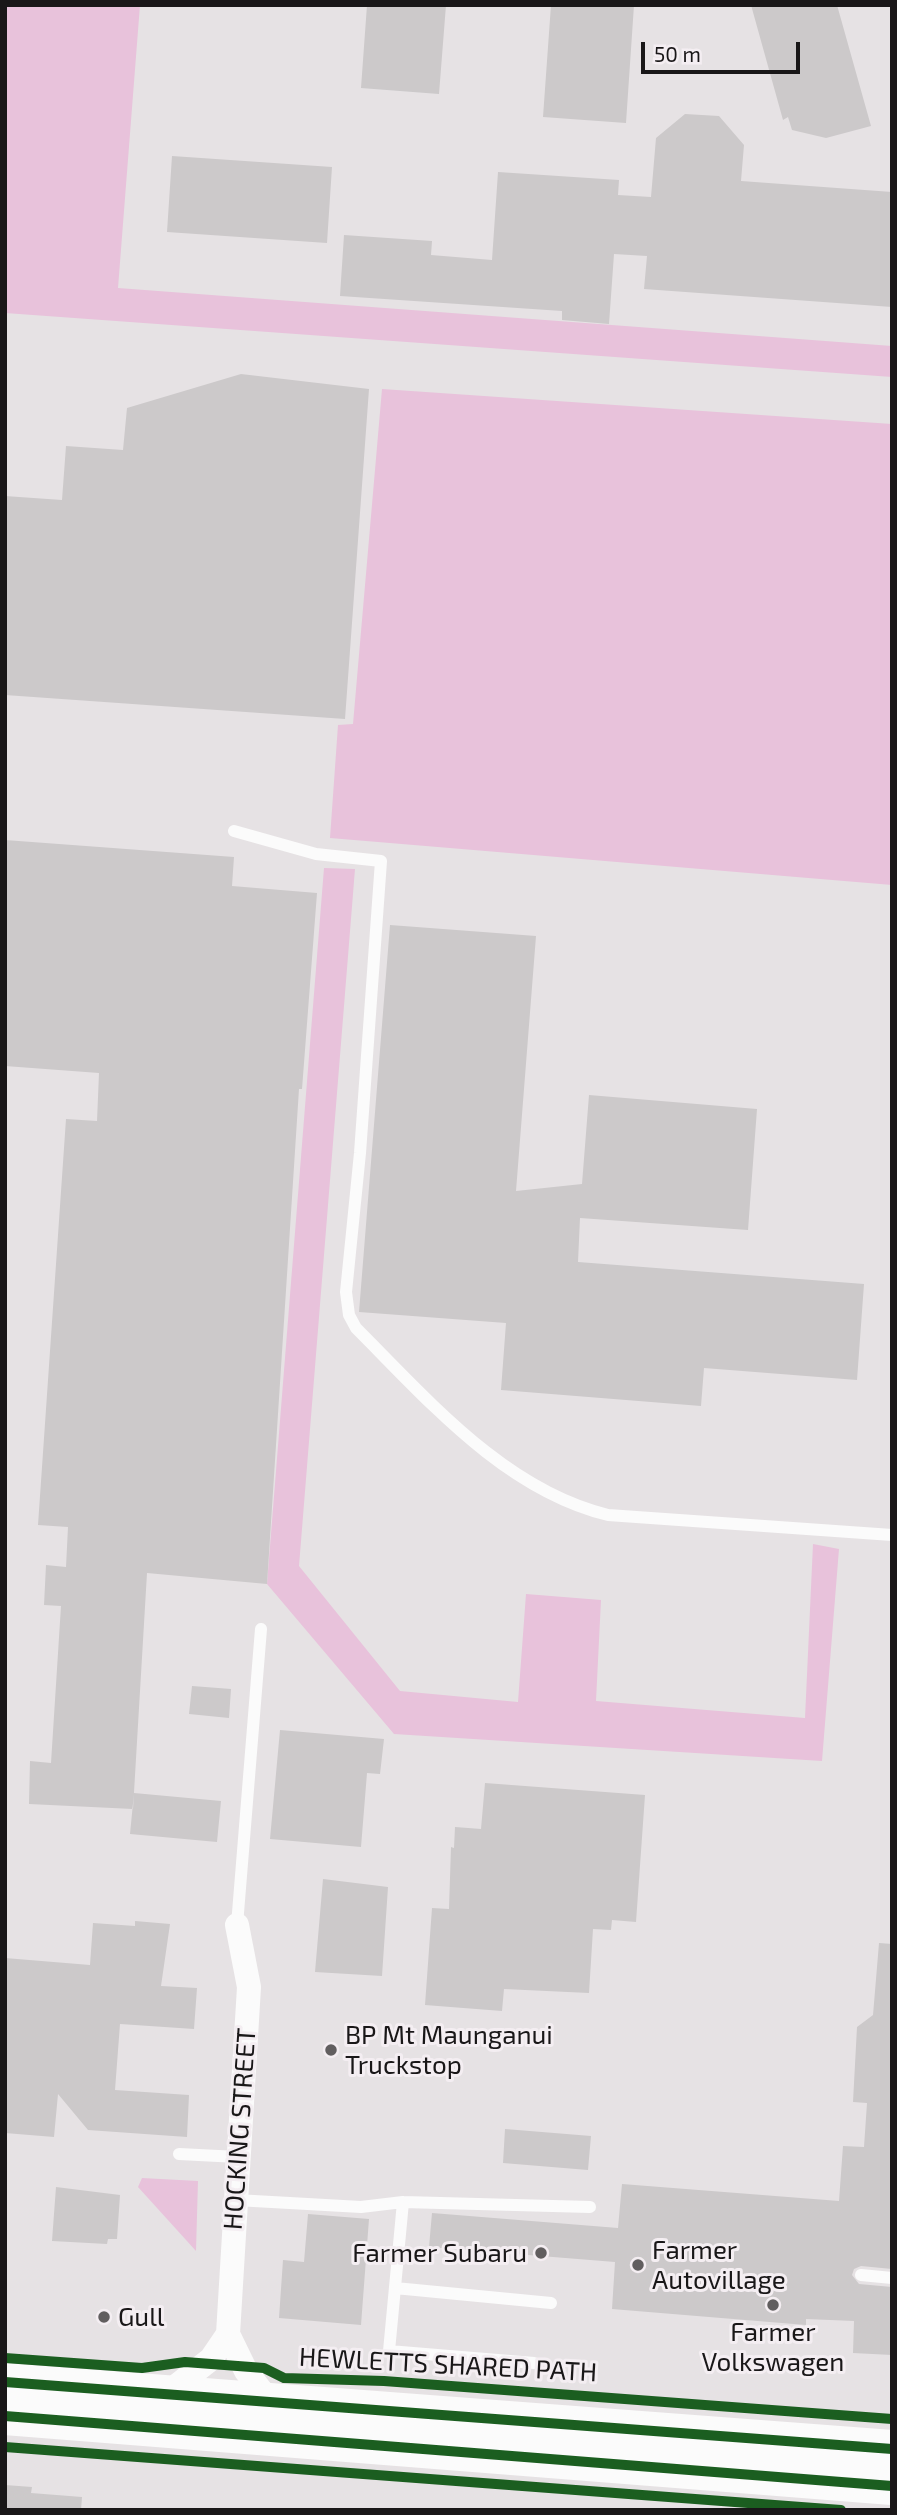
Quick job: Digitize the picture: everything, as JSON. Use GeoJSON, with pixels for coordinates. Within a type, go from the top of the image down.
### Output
{"type":"FeatureCollection","features":[{"type":"Feature","properties":{"kind":"highway"},"geometry":{"type":"LineString","coordinates":[[5,2382],[892,2448]]}},
{"type":"Feature","properties":{"kind":"highway"},"geometry":{"type":"LineString","coordinates":[[5,2416],[892,2486]]}},
{"type":"Feature","properties":{"kind":"street","name":"HOCKING STREET"},"geometry":{"type":"LineString","coordinates":[[237,1925],[249,1987],[228,2334],[246,2371],[269,2401]]}},
{"type":"Feature","properties":{"kind":"street"},"geometry":{"type":"LineString","coordinates":[[166,2394],[211,2359],[228,2334]]}},
{"type":"Feature","properties":{"kind":"lane"},"geometry":{"type":"LineString","coordinates":[[234,831],[316,854],[381,861],[360,1153],[346,1292],[349,1315],[356,1328],[436,1408],[515,1474],[563,1501],[608,1515],[892,1535]]}},
{"type":"Feature","properties":{"kind":"lane"},"geometry":{"type":"LineString","coordinates":[[237,1925],[261,1629]]}},
{"type":"Feature","properties":{"kind":"lane"},"geometry":{"type":"LineString","coordinates":[[179,2154],[238,2157]]}},
{"type":"Feature","properties":{"kind":"lane"},"geometry":{"type":"LineString","coordinates":[[236,2200],[361,2207],[404,2202],[590,2207]]}},
{"type":"Feature","properties":{"kind":"lane"},"geometry":{"type":"LineString","coordinates":[[404,2202],[389,2351],[534,2363]]}},
{"type":"Feature","properties":{"kind":"lane"},"geometry":{"type":"LineString","coordinates":[[861,2275],[892,2278]]}},
{"type":"Feature","properties":{"kind":"lane"},"geometry":{"type":"LineString","coordinates":[[395,2288],[551,2303]]}},
{"type":"Feature","properties":{"kind":"shaded area"},"geometry":{"type":"Polygon","coordinates":[[[5,5],[140,5],[118,288],[892,346],[892,377],[5,313],[5,5]]]}},
{"type":"Feature","properties":{"kind":"shaded area"},"geometry":{"type":"Polygon","coordinates":[[[382,389],[892,424],[892,885],[330,838],[338,725],[353,724],[382,389]]]}},
{"type":"Feature","properties":{"kind":"shaded area"},"geometry":{"type":"Polygon","coordinates":[[[324,868],[355,869],[299,1566],[400,1691],[518,1702],[526,1594],[601,1600],[596,1701],[805,1718],[813,1544],[839,1549],[822,1761],[394,1734],[267,1584],[324,868]]]}},
{"type":"Feature","properties":{"kind":"shaded area"},"geometry":{"type":"Polygon","coordinates":[[[142,2178],[198,2181],[196,2251],[138,2187],[142,2178]]]}},
{"type":"Feature","properties":{"kind":"building"},"geometry":{"type":"Polygon","coordinates":[[[367,5],[446,5],[439,94],[361,88],[367,5]]]}},
{"type":"Feature","properties":{"kind":"building"},"geometry":{"type":"Polygon","coordinates":[[[551,5],[634,5],[626,123],[543,117],[551,5]]]}},
{"type":"Feature","properties":{"kind":"building"},"geometry":{"type":"Polygon","coordinates":[[[751,5],[837,5],[871,126],[826,138],[792,130],[788,117],[783,120],[751,5]]]}},
{"type":"Feature","properties":{"kind":"building"},"geometry":{"type":"Polygon","coordinates":[[[685,114],[719,116],[744,145],[741,181],[892,192],[892,307],[644,289],[647,256],[614,254],[609,324],[562,320],[562,311],[340,296],[344,235],[432,241],[431,255],[492,260],[498,172],[619,180],[618,195],[651,197],[656,138],[685,114]]]}},
{"type":"Feature","properties":{"kind":"building"},"geometry":{"type":"Polygon","coordinates":[[[172,156],[332,167],[327,243],[167,232],[172,156]]]}},
{"type":"Feature","properties":{"kind":"building"},"geometry":{"type":"Polygon","coordinates":[[[241,374],[369,389],[345,719],[5,695],[5,496],[62,500],[66,446],[123,450],[127,408],[241,374]]]}},
{"type":"Feature","properties":{"kind":"building"},"geometry":{"type":"Polygon","coordinates":[[[5,840],[234,857],[232,886],[317,893],[302,1089],[299,1089],[267,1584],[147,1573],[133,1809],[29,1804],[30,1761],[51,1763],[61,1606],[44,1605],[46,1565],[66,1567],[68,1527],[38,1525],[66,1119],[97,1121],[99,1073],[5,1066],[5,840]]]}},
{"type":"Feature","properties":{"kind":"building"},"geometry":{"type":"Polygon","coordinates":[[[390,925],[536,936],[516,1191],[582,1184],[589,1095],[757,1109],[748,1230],[580,1218],[578,1262],[864,1284],[857,1380],[704,1368],[701,1406],[501,1390],[506,1323],[359,1312],[390,925]]]}},
{"type":"Feature","properties":{"kind":"building"},"geometry":{"type":"Polygon","coordinates":[[[192,1686],[231,1689],[229,1718],[189,1714],[192,1686]]]}},
{"type":"Feature","properties":{"kind":"building"},"geometry":{"type":"Polygon","coordinates":[[[280,1730],[384,1739],[380,1774],[367,1773],[361,1847],[270,1839],[280,1730]]]}},
{"type":"Feature","properties":{"kind":"building"},"geometry":{"type":"Polygon","coordinates":[[[485,1783],[645,1795],[636,1922],[612,1920],[611,1930],[593,1929],[589,1993],[504,1989],[502,2011],[425,2005],[432,1908],[449,1909],[451,1847],[454,1848],[455,1827],[481,1829],[485,1783]]]}},
{"type":"Feature","properties":{"kind":"building"},"geometry":{"type":"Polygon","coordinates":[[[134,1793],[221,1801],[217,1842],[130,1834],[134,1793]]]}},
{"type":"Feature","properties":{"kind":"building"},"geometry":{"type":"Polygon","coordinates":[[[323,1879],[388,1887],[382,1976],[315,1972],[323,1879]]]}},
{"type":"Feature","properties":{"kind":"building"},"geometry":{"type":"Polygon","coordinates":[[[135,1921],[170,1924],[161,1986],[197,1988],[194,2029],[120,2024],[115,2090],[189,2095],[187,2137],[88,2130],[58,2094],[54,2137],[5,2133],[5,1958],[90,1965],[93,1923],[135,1926],[135,1921]]]}},
{"type":"Feature","properties":{"kind":"building"},"geometry":{"type":"Polygon","coordinates":[[[879,1943],[892,1944],[892,2269],[861,2266],[854,2269],[852,2275],[859,2284],[892,2287],[892,2355],[853,2353],[854,2321],[806,2319],[806,2325],[612,2309],[615,2262],[429,2247],[432,2213],[618,2228],[622,2184],[839,2201],[843,2146],[864,2147],[867,2103],[853,2102],[857,2027],[873,2015],[879,1943]]]}},
{"type":"Feature","properties":{"kind":"building"},"geometry":{"type":"Polygon","coordinates":[[[505,2129],[591,2136],[588,2170],[503,2163],[505,2129]]]}},
{"type":"Feature","properties":{"kind":"building"},"geometry":{"type":"Polygon","coordinates":[[[56,2187],[120,2195],[117,2239],[108,2239],[107,2244],[52,2241],[56,2187]]]}},
{"type":"Feature","properties":{"kind":"building"},"geometry":{"type":"Polygon","coordinates":[[[308,2214],[369,2219],[361,2325],[279,2318],[283,2260],[304,2262],[308,2214]]]}},
{"type":"Feature","properties":{"kind":"building"},"geometry":{"type":"Polygon","coordinates":[[[5,2485],[32,2487],[31,2493],[82,2497],[81,2510],[5,2510],[5,2485]]]}},
{"type":"Feature","properties":{"kind":"cycle path","name":"HEWLETTS SHARED PATH"},"geometry":{"type":"LineString","coordinates":[[5,2358],[142,2368],[185,2362],[264,2368],[284,2378],[384,2381],[892,2419]]}},
{"type":"Feature","properties":{"kind":"cycle path"},"geometry":{"type":"LineString","coordinates":[[5,2382],[892,2449]]}},
{"type":"Feature","properties":{"kind":"cycle path"},"geometry":{"type":"LineString","coordinates":[[5,2416],[892,2486]]}},
{"type":"Feature","properties":{"kind":"cycle path"},"geometry":{"type":"LineString","coordinates":[[5,2447],[841,2510]]}},
{"type":"Feature","properties":{"kind":"place","name":"BP Mt Maunganui Truckstop"},"geometry":{"type":"Point","coordinates":[331,2050]}},
{"type":"Feature","properties":{"kind":"place","name":"Farmer Subaru"},"geometry":{"type":"Point","coordinates":[541,2253]}},
{"type":"Feature","properties":{"kind":"place","name":"Farmer Autovillage"},"geometry":{"type":"Point","coordinates":[638,2265]}},
{"type":"Feature","properties":{"kind":"place","name":"Farmer Volkswagen"},"geometry":{"type":"Point","coordinates":[773,2305]}},
{"type":"Feature","properties":{"kind":"place","name":"Gull"},"geometry":{"type":"Point","coordinates":[104,2317]}}]}
